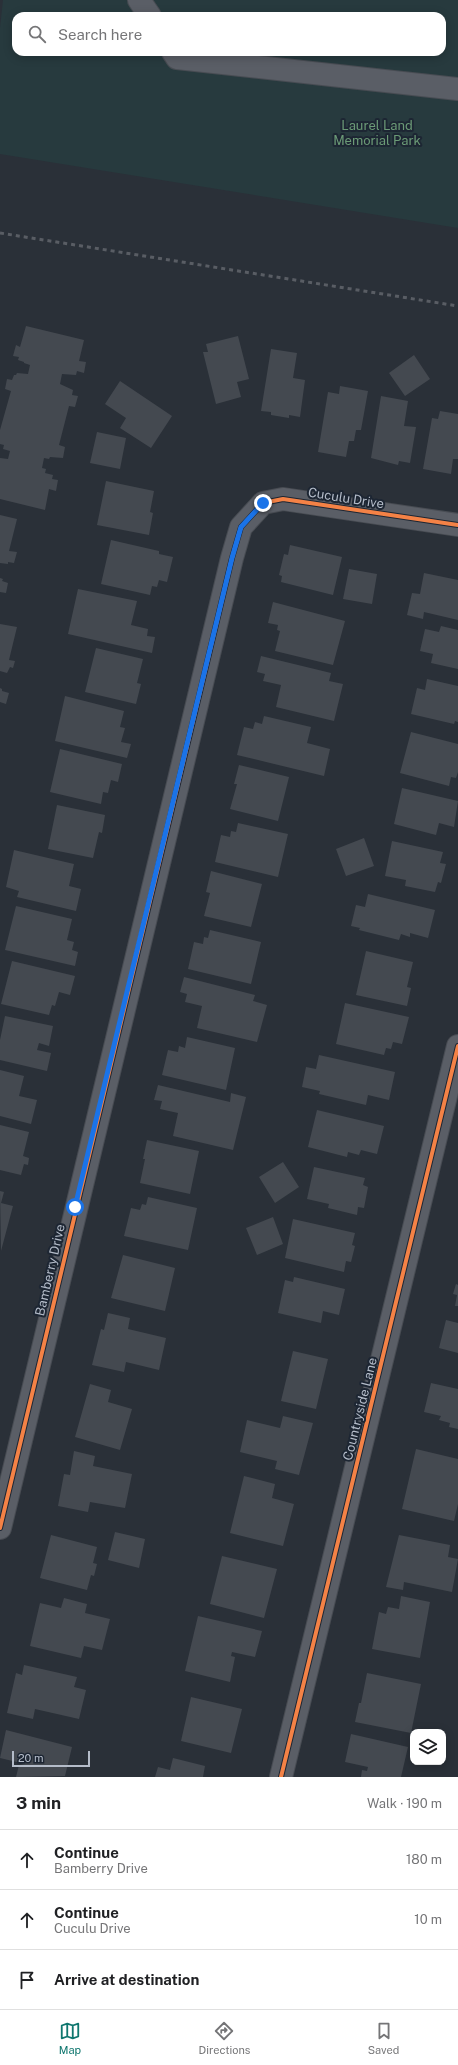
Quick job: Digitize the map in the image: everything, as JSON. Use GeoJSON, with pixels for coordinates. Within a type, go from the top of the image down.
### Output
{"type":"FeatureCollection","features":[{"type":"Feature","properties":{"kind":"street"},"geometry":{"type":"LineString","coordinates":[[139,0],[147,12]]}},
{"type":"Feature","properties":{"kind":"street"},"geometry":{"type":"LineString","coordinates":[[176,56],[177,58],[458,89]]}},
{"type":"Feature","properties":{"kind":"street","name":"Cuculu Drive"},"geometry":{"type":"LineString","coordinates":[[241,527],[263,503],[283,499],[458,525]]}},
{"type":"Feature","properties":{"kind":"street","name":"Bamberry Drive"},"geometry":{"type":"LineString","coordinates":[[0,1528],[230,565],[241,527]]}},
{"type":"Feature","properties":{"kind":"street","name":"Countryside Lane"},"geometry":{"type":"LineString","coordinates":[[281,1777],[458,1046]]}},
{"type":"Feature","properties":{"kind":"green space","name":"Laurel Land Memorial Park"},"geometry":{"type":"Polygon","coordinates":[[[3,0],[458,0],[458,228],[0,154],[0,28],[3,0]]]}},
{"type":"Feature","properties":{"kind":"building"},"geometry":{"type":"Polygon","coordinates":[[[26,326],[84,340],[79,361],[86,362],[84,373],[77,371],[76,375],[62,374],[60,384],[73,390],[72,395],[78,396],[75,407],[69,406],[59,445],[65,447],[63,458],[44,458],[42,468],[46,469],[45,473],[53,475],[52,479],[58,480],[56,491],[49,489],[45,510],[0,499],[0,458],[8,459],[10,451],[3,449],[4,445],[0,444],[0,430],[11,391],[5,389],[7,379],[12,380],[14,375],[17,373],[28,374],[30,365],[18,360],[19,357],[13,356],[16,345],[20,347],[26,326]]]}},
{"type":"Feature","properties":{"kind":"building"},"geometry":{"type":"Polygon","coordinates":[[[238,336],[249,379],[237,382],[241,397],[216,404],[203,352],[208,352],[206,344],[238,336]]]}},
{"type":"Feature","properties":{"kind":"building"},"geometry":{"type":"Polygon","coordinates":[[[271,349],[297,353],[293,378],[305,380],[300,417],[289,415],[289,418],[271,415],[271,412],[261,411],[271,349]]]}},
{"type":"Feature","properties":{"kind":"building"},"geometry":{"type":"Polygon","coordinates":[[[414,355],[430,379],[405,396],[389,373],[414,355]]]}},
{"type":"Feature","properties":{"kind":"building"},"geometry":{"type":"Polygon","coordinates":[[[120,381],[172,416],[151,448],[120,428],[126,418],[105,404],[120,381]]]}},
{"type":"Feature","properties":{"kind":"building"},"geometry":{"type":"Polygon","coordinates":[[[340,386],[368,391],[361,430],[356,430],[354,441],[349,441],[346,457],[318,452],[328,392],[339,394],[340,386]]]}},
{"type":"Feature","properties":{"kind":"building"},"geometry":{"type":"Polygon","coordinates":[[[381,396],[408,401],[404,426],[416,427],[410,463],[399,461],[398,465],[371,458],[381,396]]]}},
{"type":"Feature","properties":{"kind":"building"},"geometry":{"type":"Polygon","coordinates":[[[440,411],[458,414],[458,459],[453,459],[451,474],[423,469],[432,418],[438,419],[440,411]]]}},
{"type":"Feature","properties":{"kind":"building"},"geometry":{"type":"Polygon","coordinates":[[[97,432],[126,438],[120,469],[90,463],[97,432]]]}},
{"type":"Feature","properties":{"kind":"building"},"geometry":{"type":"Polygon","coordinates":[[[106,481],[154,491],[150,512],[153,513],[149,535],[97,525],[106,481]]]}},
{"type":"Feature","properties":{"kind":"building"},"geometry":{"type":"Polygon","coordinates":[[[0,515],[17,519],[9,551],[17,552],[14,563],[0,563],[0,515]]]}},
{"type":"Feature","properties":{"kind":"building"},"geometry":{"type":"Polygon","coordinates":[[[111,540],[159,551],[159,554],[173,557],[167,582],[159,580],[157,587],[152,586],[150,595],[101,584],[111,540]]]}},
{"type":"Feature","properties":{"kind":"building"},"geometry":{"type":"Polygon","coordinates":[[[290,545],[342,557],[333,595],[281,582],[282,576],[279,575],[284,554],[288,555],[290,545]]]}},
{"type":"Feature","properties":{"kind":"building"},"geometry":{"type":"Polygon","coordinates":[[[349,569],[377,574],[372,604],[343,599],[349,569]]]}},
{"type":"Feature","properties":{"kind":"building"},"geometry":{"type":"Polygon","coordinates":[[[424,573],[458,580],[458,620],[424,612],[423,619],[407,615],[412,593],[420,594],[424,573]]]}},
{"type":"Feature","properties":{"kind":"building"},"geometry":{"type":"Polygon","coordinates":[[[0,578],[3,579],[2,581],[8,583],[6,593],[0,592],[0,578]]]}},
{"type":"Feature","properties":{"kind":"building"},"geometry":{"type":"Polygon","coordinates":[[[78,589],[137,601],[131,625],[148,629],[147,636],[155,637],[152,653],[68,634],[78,589]]]}},
{"type":"Feature","properties":{"kind":"building"},"geometry":{"type":"Polygon","coordinates":[[[273,602],[345,621],[333,665],[275,651],[280,631],[277,630],[278,625],[268,623],[273,602]]]}},
{"type":"Feature","properties":{"kind":"building"},"geometry":{"type":"Polygon","coordinates":[[[0,624],[17,627],[9,660],[15,661],[13,668],[10,667],[7,673],[0,671],[0,624]]]}},
{"type":"Feature","properties":{"kind":"building"},"geometry":{"type":"Polygon","coordinates":[[[441,626],[458,630],[458,669],[431,663],[433,654],[420,651],[425,629],[439,632],[441,626]]]}},
{"type":"Feature","properties":{"kind":"building"},"geometry":{"type":"Polygon","coordinates":[[[96,648],[143,659],[137,683],[141,684],[136,704],[85,692],[96,648]]]}},
{"type":"Feature","properties":{"kind":"building"},"geometry":{"type":"Polygon","coordinates":[[[261,656],[331,673],[329,681],[343,684],[334,721],[276,707],[281,685],[263,681],[265,674],[257,672],[261,656]]]}},
{"type":"Feature","properties":{"kind":"building"},"geometry":{"type":"Polygon","coordinates":[[[427,679],[458,686],[458,722],[455,721],[454,724],[411,714],[417,688],[425,690],[427,679]]]}},
{"type":"Feature","properties":{"kind":"building"},"geometry":{"type":"Polygon","coordinates":[[[0,688],[2,691],[9,693],[6,704],[0,702],[0,688]]]}},
{"type":"Feature","properties":{"kind":"building"},"geometry":{"type":"Polygon","coordinates":[[[65,696],[124,711],[120,727],[125,728],[121,742],[131,744],[127,758],[55,741],[65,696]]]}},
{"type":"Feature","properties":{"kind":"building"},"geometry":{"type":"Polygon","coordinates":[[[264,716],[311,727],[307,743],[330,749],[324,776],[237,755],[244,727],[253,729],[255,722],[262,724],[264,716]]]}},
{"type":"Feature","properties":{"kind":"building"},"geometry":{"type":"Polygon","coordinates":[[[411,732],[458,744],[458,772],[456,778],[451,777],[449,786],[400,773],[411,732]]]}},
{"type":"Feature","properties":{"kind":"building"},"geometry":{"type":"Polygon","coordinates":[[[60,749],[122,764],[118,782],[111,780],[108,793],[103,792],[101,804],[50,792],[60,749]]]}},
{"type":"Feature","properties":{"kind":"building"},"geometry":{"type":"Polygon","coordinates":[[[239,765],[289,777],[278,821],[230,809],[237,784],[234,784],[239,765]]]}},
{"type":"Feature","properties":{"kind":"building"},"geometry":{"type":"Polygon","coordinates":[[[402,788],[458,801],[454,827],[439,823],[436,835],[394,824],[402,788]]]}},
{"type":"Feature","properties":{"kind":"building"},"geometry":{"type":"Polygon","coordinates":[[[57,805],[105,815],[102,833],[99,832],[93,858],[48,849],[57,805]]]}},
{"type":"Feature","properties":{"kind":"building"},"geometry":{"type":"Polygon","coordinates":[[[238,823],[288,834],[278,877],[215,862],[221,835],[230,837],[231,831],[236,832],[238,823]]]}},
{"type":"Feature","properties":{"kind":"building"},"geometry":{"type":"Polygon","coordinates":[[[364,838],[374,866],[346,876],[336,849],[364,838]]]}},
{"type":"Feature","properties":{"kind":"building"},"geometry":{"type":"Polygon","coordinates":[[[392,841],[443,852],[440,863],[446,864],[441,883],[438,882],[435,892],[405,886],[406,880],[385,876],[392,841]]]}},
{"type":"Feature","properties":{"kind":"building"},"geometry":{"type":"Polygon","coordinates":[[[14,850],[74,864],[69,886],[81,889],[76,911],[17,897],[19,891],[6,887],[14,850]]]}},
{"type":"Feature","properties":{"kind":"building"},"geometry":{"type":"Polygon","coordinates":[[[211,871],[262,884],[251,927],[204,916],[210,893],[206,892],[211,871]]]}},
{"type":"Feature","properties":{"kind":"building"},"geometry":{"type":"Polygon","coordinates":[[[368,894],[435,910],[428,938],[410,933],[410,937],[401,934],[399,940],[359,930],[360,928],[351,926],[356,905],[365,907],[368,894]]]}},
{"type":"Feature","properties":{"kind":"building"},"geometry":{"type":"Polygon","coordinates":[[[16,906],[72,919],[67,940],[74,942],[72,950],[78,952],[75,966],[5,950],[16,906]]]}},
{"type":"Feature","properties":{"kind":"building"},"geometry":{"type":"Polygon","coordinates":[[[210,930],[261,942],[251,984],[188,969],[194,942],[203,944],[204,937],[208,938],[210,930]]]}},
{"type":"Feature","properties":{"kind":"building"},"geometry":{"type":"Polygon","coordinates":[[[366,951],[413,962],[407,987],[411,988],[407,1006],[356,995],[366,951]]]}},
{"type":"Feature","properties":{"kind":"building"},"geometry":{"type":"Polygon","coordinates":[[[12,961],[75,976],[70,995],[59,992],[55,1006],[52,1005],[49,1015],[1,1004],[12,961]]]}},
{"type":"Feature","properties":{"kind":"building"},"geometry":{"type":"Polygon","coordinates":[[[184,977],[255,995],[253,1001],[267,1005],[257,1042],[197,1028],[202,1006],[185,1002],[187,994],[180,992],[184,977]]]}},
{"type":"Feature","properties":{"kind":"building"},"geometry":{"type":"Polygon","coordinates":[[[345,1003],[409,1017],[402,1044],[393,1042],[391,1049],[386,1048],[384,1055],[336,1044],[345,1003]]]}},
{"type":"Feature","properties":{"kind":"building"},"geometry":{"type":"Polygon","coordinates":[[[5,1016],[53,1026],[49,1046],[39,1043],[37,1050],[51,1053],[47,1071],[0,1060],[0,1040],[5,1016]]]}},
{"type":"Feature","properties":{"kind":"building"},"geometry":{"type":"Polygon","coordinates":[[[187,1037],[235,1048],[226,1090],[162,1075],[168,1050],[178,1052],[179,1046],[185,1048],[187,1037]]]}},
{"type":"Feature","properties":{"kind":"building"},"geometry":{"type":"Polygon","coordinates":[[[319,1055],[395,1072],[389,1100],[368,1095],[366,1105],[319,1094],[320,1091],[302,1087],[306,1067],[316,1069],[319,1055]]]}},
{"type":"Feature","properties":{"kind":"building"},"geometry":{"type":"Polygon","coordinates":[[[0,1070],[24,1076],[19,1096],[37,1100],[31,1124],[0,1116],[0,1070]]]}},
{"type":"Feature","properties":{"kind":"building"},"geometry":{"type":"Polygon","coordinates":[[[158,1085],[230,1102],[231,1093],[246,1097],[233,1150],[173,1136],[178,1113],[160,1109],[162,1101],[154,1100],[158,1085]]]}},
{"type":"Feature","properties":{"kind":"building"},"geometry":{"type":"Polygon","coordinates":[[[317,1110],[384,1126],[377,1154],[361,1150],[359,1155],[348,1152],[347,1157],[308,1147],[317,1110]]]}},
{"type":"Feature","properties":{"kind":"building"},"geometry":{"type":"Polygon","coordinates":[[[0,1125],[29,1132],[23,1156],[29,1158],[28,1165],[24,1164],[21,1175],[0,1170],[0,1125]]]}},
{"type":"Feature","properties":{"kind":"building"},"geometry":{"type":"Polygon","coordinates":[[[147,1140],[199,1151],[190,1194],[140,1183],[147,1140]]]}},
{"type":"Feature","properties":{"kind":"building"},"geometry":{"type":"Polygon","coordinates":[[[283,1162],[299,1187],[275,1203],[259,1177],[283,1162]]]}},
{"type":"Feature","properties":{"kind":"building"},"geometry":{"type":"Polygon","coordinates":[[[314,1167],[365,1178],[363,1185],[368,1187],[364,1208],[358,1207],[357,1215],[328,1208],[329,1204],[307,1199],[314,1167]]]}},
{"type":"Feature","properties":{"kind":"building"},"geometry":{"type":"Polygon","coordinates":[[[0,1191],[4,1192],[1,1203],[13,1206],[1,1251],[0,1191]]]}},
{"type":"Feature","properties":{"kind":"building"},"geometry":{"type":"Polygon","coordinates":[[[148,1197],[197,1208],[188,1250],[124,1236],[131,1208],[140,1210],[142,1204],[146,1205],[148,1197]]]}},
{"type":"Feature","properties":{"kind":"building"},"geometry":{"type":"Polygon","coordinates":[[[273,1217],[283,1244],[257,1255],[246,1228],[273,1217]]]}},
{"type":"Feature","properties":{"kind":"building"},"geometry":{"type":"Polygon","coordinates":[[[293,1219],[355,1233],[352,1245],[355,1246],[351,1262],[346,1261],[344,1272],[285,1258],[293,1219]]]}},
{"type":"Feature","properties":{"kind":"building"},"geometry":{"type":"Polygon","coordinates":[[[123,1255],[175,1268],[165,1311],[111,1298],[123,1255]]]}},
{"type":"Feature","properties":{"kind":"building"},"geometry":{"type":"Polygon","coordinates":[[[294,1277],[345,1289],[339,1315],[323,1311],[321,1323],[278,1313],[285,1280],[293,1282],[294,1277]]]}},
{"type":"Feature","properties":{"kind":"building"},"geometry":{"type":"Polygon","coordinates":[[[456,1284],[458,1285],[458,1306],[455,1306],[457,1295],[453,1294],[456,1284]]]}},
{"type":"Feature","properties":{"kind":"building"},"geometry":{"type":"Polygon","coordinates":[[[108,1313],[130,1318],[128,1329],[166,1338],[159,1370],[126,1362],[124,1372],[92,1365],[101,1329],[104,1330],[108,1313]]]}},
{"type":"Feature","properties":{"kind":"building"},"geometry":{"type":"Polygon","coordinates":[[[446,1320],[458,1323],[458,1353],[439,1348],[446,1320]]]}},
{"type":"Feature","properties":{"kind":"building"},"geometry":{"type":"Polygon","coordinates":[[[293,1351],[328,1359],[316,1409],[281,1401],[293,1351]]]}},
{"type":"Feature","properties":{"kind":"building"},"geometry":{"type":"Polygon","coordinates":[[[431,1383],[458,1389],[458,1429],[449,1427],[450,1423],[439,1420],[441,1416],[424,1412],[431,1383]]]}},
{"type":"Feature","properties":{"kind":"building"},"geometry":{"type":"Polygon","coordinates":[[[90,1384],[111,1390],[108,1402],[132,1409],[120,1450],[75,1437],[90,1384]]]}},
{"type":"Feature","properties":{"kind":"building"},"geometry":{"type":"Polygon","coordinates":[[[283,1416],[313,1423],[299,1475],[275,1469],[277,1461],[240,1452],[247,1420],[280,1428],[283,1416]]]}},
{"type":"Feature","properties":{"kind":"building"},"geometry":{"type":"Polygon","coordinates":[[[416,1449],[458,1459],[458,1504],[454,1521],[402,1509],[416,1449]]]}},
{"type":"Feature","properties":{"kind":"building"},"geometry":{"type":"Polygon","coordinates":[[[74,1451],[95,1456],[93,1466],[132,1474],[125,1508],[90,1502],[88,1512],[58,1506],[64,1474],[70,1475],[74,1451]]]}},
{"type":"Feature","properties":{"kind":"building"},"geometry":{"type":"Polygon","coordinates":[[[244,1476],[275,1484],[272,1498],[294,1504],[283,1546],[230,1533],[244,1476]]]}},
{"type":"Feature","properties":{"kind":"building"},"geometry":{"type":"Polygon","coordinates":[[[115,1532],[145,1539],[139,1568],[108,1560],[115,1532]]]}},
{"type":"Feature","properties":{"kind":"building"},"geometry":{"type":"Polygon","coordinates":[[[51,1535],[97,1547],[93,1563],[97,1564],[94,1576],[91,1575],[87,1590],[40,1578],[51,1535]]]}},
{"type":"Feature","properties":{"kind":"building"},"geometry":{"type":"Polygon","coordinates":[[[399,1535],[450,1545],[448,1557],[458,1559],[452,1592],[404,1582],[403,1590],[386,1587],[399,1535]]]}},
{"type":"Feature","properties":{"kind":"building"},"geometry":{"type":"Polygon","coordinates":[[[222,1556],[277,1569],[264,1618],[210,1604],[222,1556]]]}},
{"type":"Feature","properties":{"kind":"building"},"geometry":{"type":"Polygon","coordinates":[[[401,1596],[430,1602],[420,1658],[372,1649],[379,1612],[386,1614],[388,1607],[399,1609],[401,1596]]]}},
{"type":"Feature","properties":{"kind":"building"},"geometry":{"type":"Polygon","coordinates":[[[64,1598],[87,1604],[85,1613],[110,1619],[102,1650],[84,1646],[81,1658],[30,1646],[40,1603],[61,1608],[64,1598]]]}},
{"type":"Feature","properties":{"kind":"building"},"geometry":{"type":"Polygon","coordinates":[[[198,1616],[262,1631],[255,1657],[232,1652],[231,1656],[235,1657],[230,1682],[185,1671],[198,1616]]]}},
{"type":"Feature","properties":{"kind":"building"},"geometry":{"type":"Polygon","coordinates":[[[24,1665],[77,1677],[74,1687],[86,1690],[79,1719],[35,1709],[33,1719],[7,1713],[16,1673],[22,1675],[24,1665]]]}},
{"type":"Feature","properties":{"kind":"building"},"geometry":{"type":"Polygon","coordinates":[[[367,1673],[421,1684],[410,1733],[355,1722],[359,1703],[361,1703],[367,1673]]]}},
{"type":"Feature","properties":{"kind":"building"},"geometry":{"type":"Polygon","coordinates":[[[191,1697],[242,1709],[231,1753],[181,1741],[191,1697]]]}},
{"type":"Feature","properties":{"kind":"building"},"geometry":{"type":"Polygon","coordinates":[[[6,1730],[72,1747],[65,1776],[16,1777],[19,1765],[25,1764],[0,1758],[6,1730]]]}},
{"type":"Feature","properties":{"kind":"building"},"geometry":{"type":"Polygon","coordinates":[[[351,1734],[408,1747],[401,1777],[361,1777],[362,1770],[367,1771],[368,1767],[345,1762],[351,1734]]]}},
{"type":"Feature","properties":{"kind":"building"},"geometry":{"type":"Polygon","coordinates":[[[173,1758],[205,1766],[203,1777],[155,1777],[158,1767],[170,1770],[173,1758]]]}},
{"type":"Feature","properties":{"kind":"railway"},"geometry":{"type":"LineString","coordinates":[[0,233],[458,306]]}},
{"type":"Feature","properties":{"kind":"cycle path"},"geometry":{"type":"LineString","coordinates":[[0,1528],[232,558],[241,527],[263,503],[283,499],[458,525]]}},
{"type":"Feature","properties":{"kind":"cycle path"},"geometry":{"type":"LineString","coordinates":[[281,1777],[458,1046]]}},
{"type":"Feature","properties":{"kind":"route"},"geometry":{"type":"LineString","coordinates":[[75,1207],[232,558],[241,527],[263,503]]}}]}
